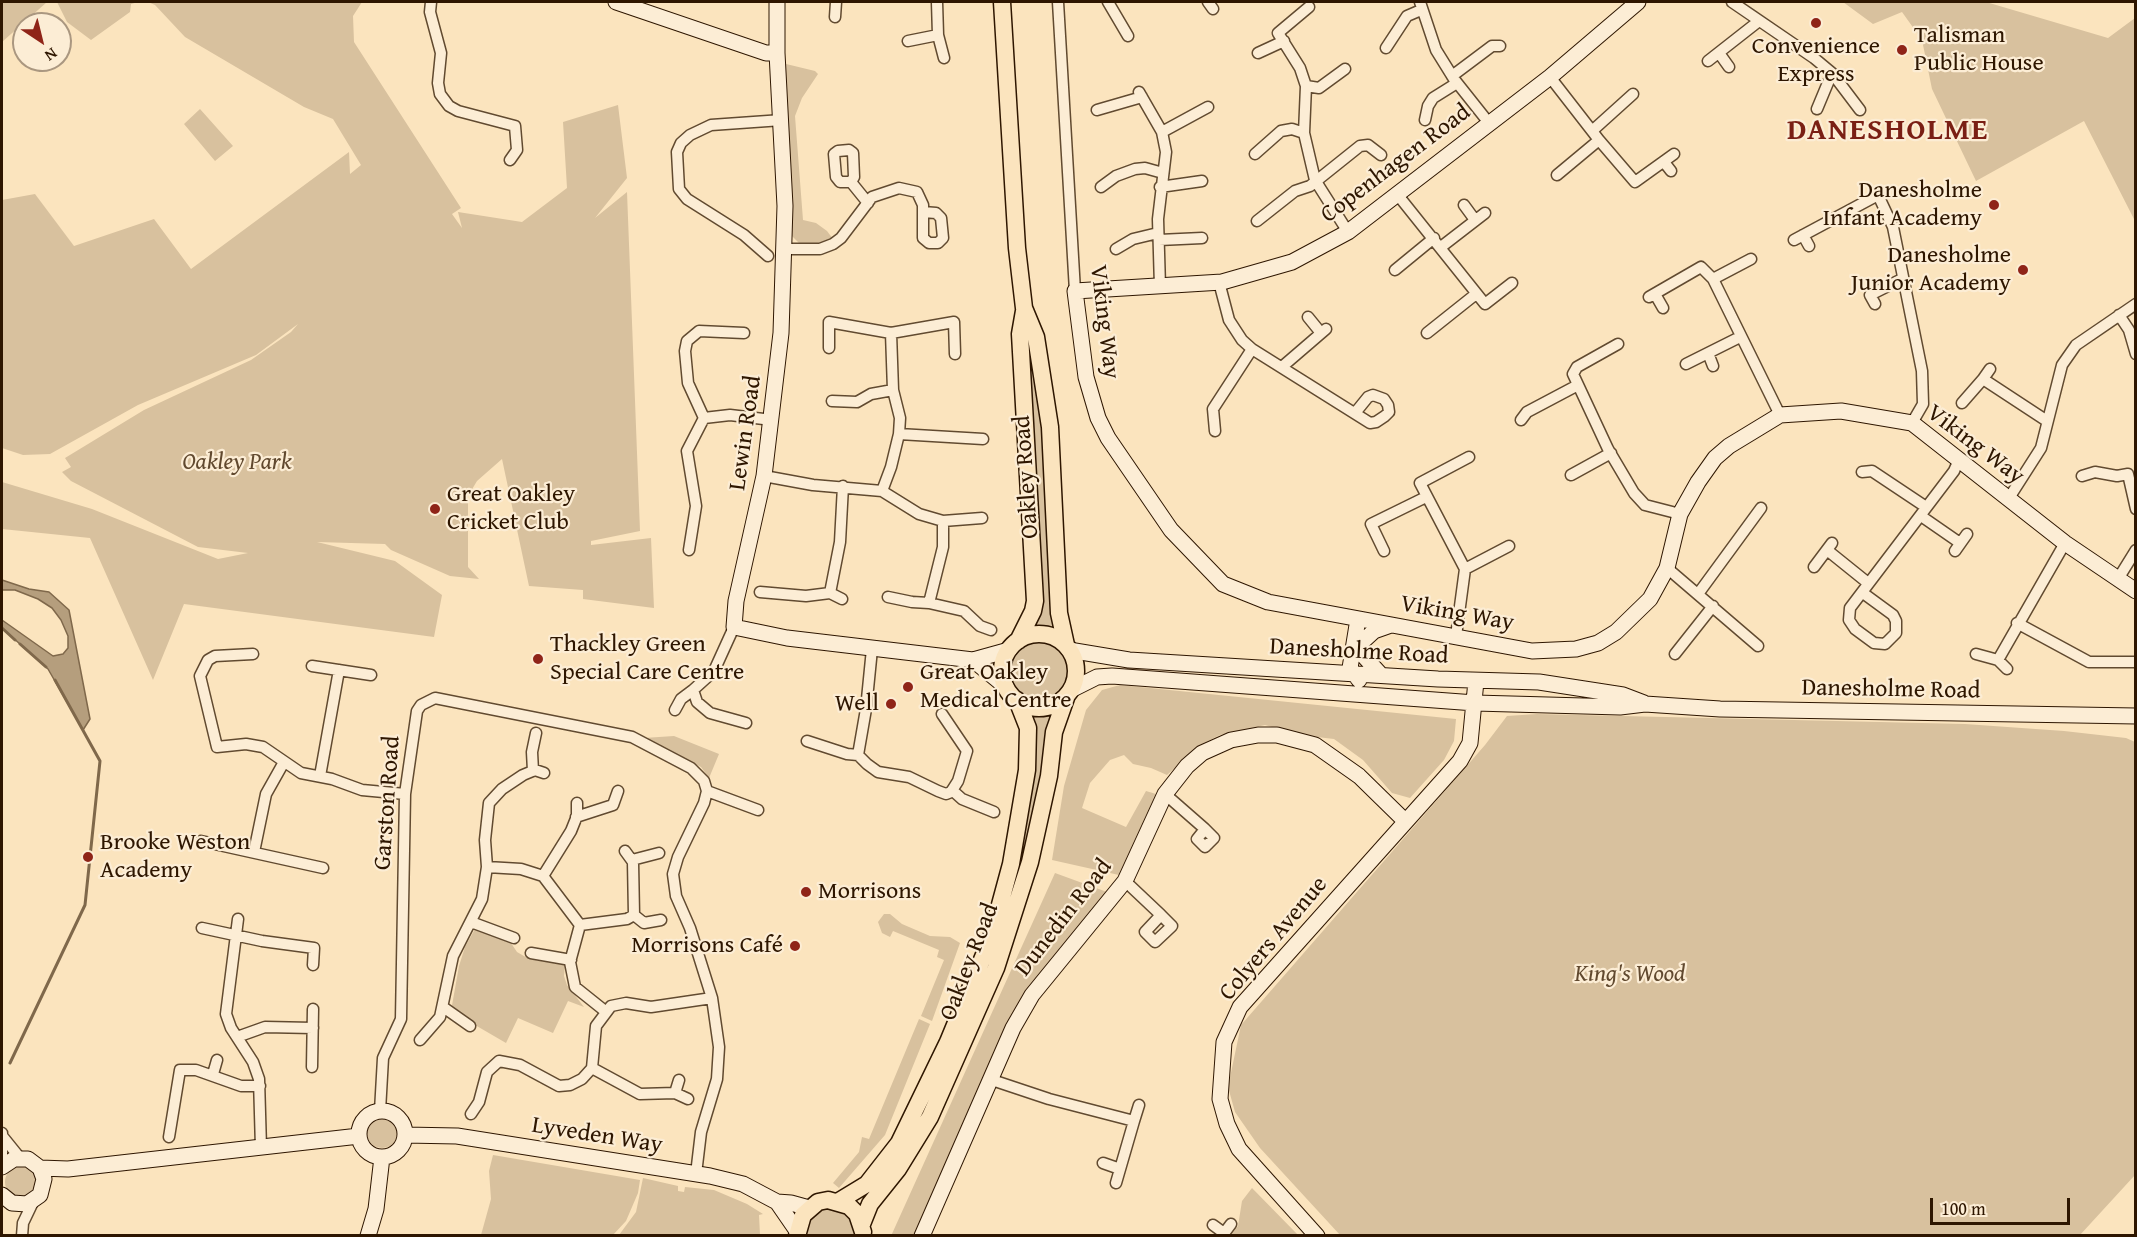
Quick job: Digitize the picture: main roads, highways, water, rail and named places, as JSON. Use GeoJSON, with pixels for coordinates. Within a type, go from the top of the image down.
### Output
{"type":"FeatureCollection","features":[{"type":"Feature","properties":{"kind":"main road","name":"Oakley Road"},"geometry":{"type":"LineString","coordinates":[[1002,2],[1017,248],[1024,308],[1020,334],[1035,602],[1033,611],[1014,645]]}},
{"type":"Feature","properties":{"kind":"main road","name":"Oakley Road"},"geometry":{"type":"LineString","coordinates":[[1024,308],[1036,337],[1050,427],[1059,613],[1068,647]]}},
{"type":"Feature","properties":{"kind":"main road"},"geometry":{"type":"LineString","coordinates":[[1048,635],[1068,647],[1076,669],[1069,692],[1058,703],[1037,708],[1011,694],[1003,668],[1014,645],[1027,636],[1048,635]]}},
{"type":"Feature","properties":{"kind":"main road","name":"Oakley Road"},"geometry":{"type":"LineString","coordinates":[[862,1230],[870,1204],[898,1169],[930,1117],[996,968],[1030,862],[1047,786],[1056,726],[1069,692]]}},
{"type":"Feature","properties":{"kind":"main road","name":"Oakley Road"},"geometry":{"type":"LineString","coordinates":[[797,1234],[798,1222],[809,1208],[818,1202],[838,1201],[867,1184],[899,1143],[939,1062],[991,938],[1011,864],[1028,770],[1028,728],[1011,694]]}},
{"type":"Feature","properties":{"kind":"main road"},"geometry":{"type":"LineString","coordinates":[[838,1201],[849,1206],[862,1230]]}},
{"type":"Feature","properties":{"kind":"waterway"},"geometry":{"type":"LineString","coordinates":[[2,628],[15,640]]}},
{"type":"Feature","properties":{"kind":"waterway"},"geometry":{"type":"LineString","coordinates":[[20,644],[46,667]]}},
{"type":"Feature","properties":{"kind":"waterway"},"geometry":{"type":"LineString","coordinates":[[10,1063],[85,905],[100,761],[55,680]]}},
{"type":"Feature","properties":{"kind":"place","name":"Convenience Express"},"geometry":{"type":"Point","coordinates":[1816,23]}},
{"type":"Feature","properties":{"kind":"place","name":"Talisman Public House"},"geometry":{"type":"Point","coordinates":[1902,50]}},
{"type":"Feature","properties":{"kind":"place","name":"Danesholme Infant Academy"},"geometry":{"type":"Point","coordinates":[1994,205]}},
{"type":"Feature","properties":{"kind":"place","name":"Danesholme Junior Academy"},"geometry":{"type":"Point","coordinates":[2023,270]}},
{"type":"Feature","properties":{"kind":"place","name":"Great Oakley Cricket Club"},"geometry":{"type":"Point","coordinates":[435,509]}},
{"type":"Feature","properties":{"kind":"place","name":"Thackley Green Special Care Centre"},"geometry":{"type":"Point","coordinates":[538,659]}},
{"type":"Feature","properties":{"kind":"place","name":"Great Oakley Medical Centre"},"geometry":{"type":"Point","coordinates":[908,687]}},
{"type":"Feature","properties":{"kind":"place","name":"Well"},"geometry":{"type":"Point","coordinates":[891,704]}},
{"type":"Feature","properties":{"kind":"place","name":"Brooke Weston Academy"},"geometry":{"type":"Point","coordinates":[88,857]}},
{"type":"Feature","properties":{"kind":"place","name":"Morrisons"},"geometry":{"type":"Point","coordinates":[806,892]}},
{"type":"Feature","properties":{"kind":"place","name":"Morrisons Café"},"geometry":{"type":"Point","coordinates":[795,946]}},
{"type":"Feature","properties":{"kind":"district","name":"DANESHOLME"},"geometry":{"type":"Point","coordinates":[1888,131]}},
{"type":"Feature","properties":{"kind":"park label","name":"Oakley Park"},"geometry":{"type":"Point","coordinates":[237,463]}},
{"type":"Feature","properties":{"kind":"park label","name":"King's Wood"},"geometry":{"type":"Point","coordinates":[1630,975]}}]}
